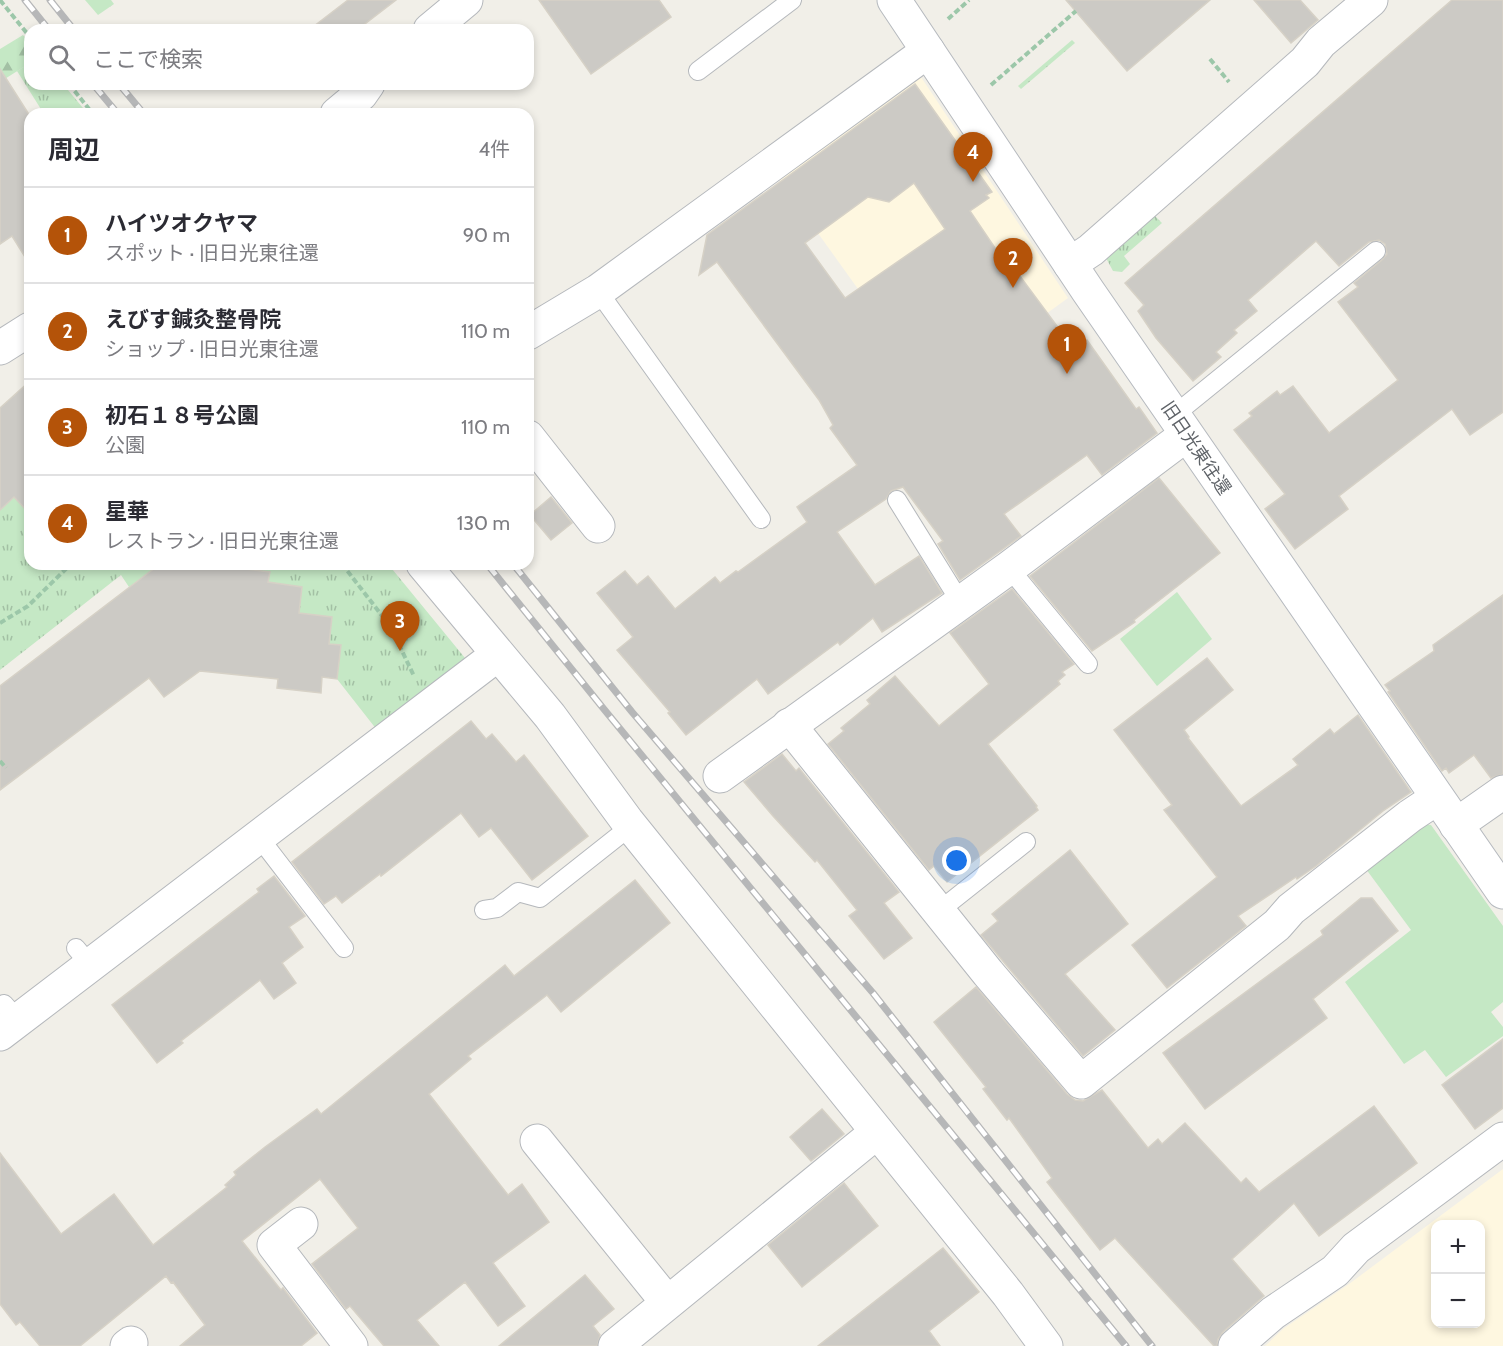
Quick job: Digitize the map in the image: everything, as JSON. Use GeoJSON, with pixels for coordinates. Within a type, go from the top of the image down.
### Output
{"type":"FeatureCollection","features":[{"type":"Feature","properties":{"kind":"street"},"geometry":{"type":"LineString","coordinates":[[437,24],[466,0]]}},
{"type":"Feature","properties":{"kind":"street","name":"旧日光東往還"},"geometry":{"type":"LineString","coordinates":[[894,0],[934,38],[1070,264],[1503,892]]}},
{"type":"Feature","properties":{"kind":"street"},"geometry":{"type":"LineString","coordinates":[[1070,264],[1091,250],[1305,62],[1363,2]]}},
{"type":"Feature","properties":{"kind":"street"},"geometry":{"type":"LineString","coordinates":[[534,329],[598,291],[934,38]]}},
{"type":"Feature","properties":{"kind":"street"},"geometry":{"type":"LineString","coordinates":[[344,108],[364,90]]}},
{"type":"Feature","properties":{"kind":"street"},"geometry":{"type":"LineString","coordinates":[[0,348],[24,333]]}},
{"type":"Feature","properties":{"kind":"street"},"geometry":{"type":"LineString","coordinates":[[720,776],[1009,568],[1180,425]]}},
{"type":"Feature","properties":{"kind":"street"},"geometry":{"type":"LineString","coordinates":[[534,445],[598,526]]}},
{"type":"Feature","properties":{"kind":"street"},"geometry":{"type":"LineString","coordinates":[[428,570],[550,716],[631,826],[1008,1294],[1045,1346]]}},
{"type":"Feature","properties":{"kind":"street"},"geometry":{"type":"LineString","coordinates":[[7,1019],[83,956],[239,843],[303,792],[428,706],[497,655]]}},
{"type":"Feature","properties":{"kind":"street"},"geometry":{"type":"LineString","coordinates":[[789,725],[987,973],[1081,1082],[1278,925],[1291,909],[1410,816],[1437,798]]}},
{"type":"Feature","properties":{"kind":"street"},"geometry":{"type":"LineString","coordinates":[[1456,825],[1503,792]]}},
{"type":"Feature","properties":{"kind":"street"},"geometry":{"type":"LineString","coordinates":[[615,1346],[877,1132]]}},
{"type":"Feature","properties":{"kind":"street"},"geometry":{"type":"LineString","coordinates":[[1235,1346],[1273,1313],[1335,1271],[1356,1248],[1503,1139]]}},
{"type":"Feature","properties":{"kind":"street"},"geometry":{"type":"LineString","coordinates":[[537,1141],[667,1302]]}},
{"type":"Feature","properties":{"kind":"street"},"geometry":{"type":"LineString","coordinates":[[301,1224],[274,1245],[351,1346]]}},
{"type":"Feature","properties":{"kind":"lane"},"geometry":{"type":"LineString","coordinates":[[698,71],[792,0]]}},
{"type":"Feature","properties":{"kind":"lane"},"geometry":{"type":"LineString","coordinates":[[1180,425],[1376,251]]}},
{"type":"Feature","properties":{"kind":"lane"},"geometry":{"type":"LineString","coordinates":[[598,291],[761,519]]}},
{"type":"Feature","properties":{"kind":"lane"},"geometry":{"type":"LineString","coordinates":[[897,500],[961,603]]}},
{"type":"Feature","properties":{"kind":"lane"},"geometry":{"type":"LineString","coordinates":[[1009,568],[1088,664]]}},
{"type":"Feature","properties":{"kind":"lane"},"geometry":{"type":"LineString","coordinates":[[484,910],[496,908],[518,892],[540,897],[631,826]]}},
{"type":"Feature","properties":{"kind":"lane"},"geometry":{"type":"LineString","coordinates":[[939,911],[1026,842]]}},
{"type":"Feature","properties":{"kind":"lane"},"geometry":{"type":"LineString","coordinates":[[239,843],[344,948]]}},
{"type":"Feature","properties":{"kind":"path"},"geometry":{"type":"LineString","coordinates":[[0,0],[24,30]]}},
{"type":"Feature","properties":{"kind":"path"},"geometry":{"type":"LineString","coordinates":[[934,38],[969,0]]}},
{"type":"Feature","properties":{"kind":"path"},"geometry":{"type":"LineString","coordinates":[[984,91],[1076,11]]}},
{"type":"Feature","properties":{"kind":"path"},"geometry":{"type":"LineString","coordinates":[[74,90],[88,108]]}},
{"type":"Feature","properties":{"kind":"path"},"geometry":{"type":"LineString","coordinates":[[0,623],[28,606],[65,570]]}},
{"type":"Feature","properties":{"kind":"path"},"geometry":{"type":"LineString","coordinates":[[347,570],[390,626],[428,706]]}},
{"type":"Feature","properties":{"kind":"path"},"geometry":{"type":"LineString","coordinates":[[0,761],[6,768]]}},
{"type":"Feature","properties":{"kind":"shaded area"},"geometry":{"type":"Polygon","coordinates":[[[913,77],[921,77],[1068,298],[934,395],[777,176],[913,77]]]}},
{"type":"Feature","properties":{"kind":"shaded area"},"geometry":{"type":"Polygon","coordinates":[[[1503,1169],[1503,1346],[1265,1346],[1283,1329],[1349,1284],[1431,1223],[1431,1328],[1485,1328],[1485,1220],[1435,1220],[1503,1169]]]}},
{"type":"Feature","properties":{"kind":"green space"},"geometry":{"type":"Polygon","coordinates":[[[85,0],[111,0],[114,4],[98,15],[85,0]]]}},
{"type":"Feature","properties":{"kind":"green space"},"geometry":{"type":"Polygon","coordinates":[[[24,36],[24,67],[0,82],[0,49],[24,36]]]}},
{"type":"Feature","properties":{"kind":"green space"},"geometry":{"type":"Polygon","coordinates":[[[1072,40],[1075,43],[1021,89],[1018,86],[1072,40]]]}},
{"type":"Feature","properties":{"kind":"green space"},"geometry":{"type":"Polygon","coordinates":[[[24,67],[24,82],[17,71],[24,67]]]}},
{"type":"Feature","properties":{"kind":"green space"},"geometry":{"type":"Polygon","coordinates":[[[29,90],[68,90],[83,108],[40,108],[29,90]]]}},
{"type":"Feature","properties":{"kind":"green space"},"geometry":{"type":"Polygon","coordinates":[[[1155,216],[1162,223],[1124,256],[1130,264],[1122,272],[1113,271],[1106,258],[1155,216]]]}},
{"type":"Feature","properties":{"kind":"green space"},"geometry":{"type":"Polygon","coordinates":[[[24,489],[24,570],[152,570],[129,587],[121,575],[0,670],[0,510],[24,489]]]}},
{"type":"Feature","properties":{"kind":"green space"},"geometry":{"type":"Polygon","coordinates":[[[253,570],[393,570],[465,658],[377,730],[337,679],[341,645],[329,644],[268,583],[269,572],[253,570]]]}},
{"type":"Feature","properties":{"kind":"green space"},"geometry":{"type":"Polygon","coordinates":[[[1177,592],[1212,639],[1157,686],[1120,639],[1177,592]]]}},
{"type":"Feature","properties":{"kind":"green space"},"geometry":{"type":"Polygon","coordinates":[[[1417,823],[1431,825],[1503,926],[1503,1002],[1491,1012],[1503,1027],[1503,1036],[1446,1077],[1425,1050],[1404,1064],[1345,982],[1411,930],[1363,865],[1417,823]]]}},
{"type":"Feature","properties":{"kind":"building"},"geometry":{"type":"Polygon","coordinates":[[[348,0],[396,0],[365,24],[317,24],[348,0]]]}},
{"type":"Feature","properties":{"kind":"building"},"geometry":{"type":"Polygon","coordinates":[[[539,0],[659,0],[671,17],[591,74],[539,0]]]}},
{"type":"Feature","properties":{"kind":"building"},"geometry":{"type":"Polygon","coordinates":[[[1066,0],[1210,0],[1127,71],[1066,0]]]}},
{"type":"Feature","properties":{"kind":"building"},"geometry":{"type":"Polygon","coordinates":[[[1254,0],[1300,0],[1318,20],[1291,43],[1254,0]]]}},
{"type":"Feature","properties":{"kind":"building"},"geometry":{"type":"Polygon","coordinates":[[[1452,0],[1503,0],[1503,412],[1470,435],[1452,409],[1339,496],[1348,509],[1295,549],[1265,509],[1285,494],[1234,430],[1252,416],[1249,413],[1277,391],[1280,395],[1293,386],[1329,433],[1398,380],[1338,302],[1358,287],[1354,283],[1383,259],[1387,254],[1385,244],[1379,240],[1369,242],[1339,266],[1316,241],[1248,300],[1257,311],[1234,330],[1237,333],[1216,352],[1221,357],[1193,381],[1156,338],[1138,311],[1144,305],[1125,283],[1452,0]]]}},
{"type":"Feature","properties":{"kind":"building"},"geometry":{"type":"Polygon","coordinates":[[[0,69],[25,108],[24,255],[12,236],[0,244],[0,69]]]}},
{"type":"Feature","properties":{"kind":"building"},"geometry":{"type":"Polygon","coordinates":[[[915,84],[992,192],[986,195],[989,198],[970,211],[1010,270],[1014,268],[1074,349],[1087,340],[1136,409],[1139,407],[1157,433],[1102,475],[1087,455],[1004,514],[1021,536],[960,580],[938,544],[943,541],[903,487],[891,491],[886,499],[837,532],[875,585],[919,556],[942,593],[882,632],[873,618],[840,645],[838,642],[768,694],[757,679],[686,735],[668,713],[670,712],[617,650],[633,637],[597,593],[625,571],[637,585],[648,576],[675,609],[715,577],[720,583],[807,522],[797,507],[857,465],[830,428],[833,425],[819,400],[717,262],[699,275],[707,235],[915,84]],[[914,183],[889,202],[868,197],[805,243],[845,298],[945,229],[914,183]]]}},
{"type":"Feature","properties":{"kind":"building"},"geometry":{"type":"Polygon","coordinates":[[[24,386],[24,508],[14,497],[0,510],[0,408],[24,386]]]}},
{"type":"Feature","properties":{"kind":"building"},"geometry":{"type":"Polygon","coordinates":[[[1159,478],[1220,553],[1134,620],[1135,622],[1092,651],[1030,576],[1159,478]]]}},
{"type":"Feature","properties":{"kind":"building"},"geometry":{"type":"Polygon","coordinates":[[[551,497],[572,523],[551,540],[534,520],[534,512],[551,497]]]}},
{"type":"Feature","properties":{"kind":"building"},"geometry":{"type":"Polygon","coordinates":[[[152,570],[270,572],[268,582],[302,587],[299,613],[332,617],[329,644],[341,645],[337,679],[322,677],[321,693],[277,688],[278,679],[200,671],[164,697],[149,678],[0,790],[0,686],[152,570]]]}},
{"type":"Feature","properties":{"kind":"building"},"geometry":{"type":"Polygon","coordinates":[[[1012,589],[1074,664],[1062,672],[1065,675],[1058,681],[1060,684],[988,744],[1038,810],[947,882],[934,866],[929,870],[828,744],[844,731],[841,728],[870,704],[867,700],[895,676],[939,726],[989,684],[950,633],[1012,589]]]}},
{"type":"Feature","properties":{"kind":"building"},"geometry":{"type":"Polygon","coordinates":[[[1503,595],[1503,774],[1491,778],[1474,755],[1449,773],[1446,768],[1442,771],[1385,685],[1434,651],[1433,645],[1503,595]]]}},
{"type":"Feature","properties":{"kind":"building"},"geometry":{"type":"Polygon","coordinates":[[[1207,658],[1233,690],[1184,730],[1241,806],[1298,765],[1293,759],[1330,729],[1334,734],[1358,715],[1411,792],[1383,811],[1316,866],[1238,916],[1246,926],[1167,988],[1132,945],[1217,877],[1164,810],[1172,805],[1114,730],[1207,658]]]}},
{"type":"Feature","properties":{"kind":"building"},"geometry":{"type":"Polygon","coordinates":[[[471,721],[486,739],[492,734],[516,762],[524,755],[588,836],[532,880],[491,828],[479,837],[461,813],[381,876],[380,874],[342,903],[336,896],[324,904],[292,862],[471,721]]]}},
{"type":"Feature","properties":{"kind":"building"},"geometry":{"type":"Polygon","coordinates":[[[782,754],[796,771],[799,768],[899,892],[884,903],[912,938],[884,959],[849,916],[857,910],[817,860],[815,862],[744,782],[782,754]]]}},
{"type":"Feature","properties":{"kind":"building"},"geometry":{"type":"Polygon","coordinates":[[[1070,850],[1128,924],[1065,974],[1115,1030],[1083,1056],[981,935],[998,921],[992,914],[1070,850]]]}},
{"type":"Feature","properties":{"kind":"building"},"geometry":{"type":"Polygon","coordinates":[[[274,876],[305,916],[289,927],[303,947],[282,963],[296,983],[274,999],[260,980],[181,1041],[183,1043],[157,1063],[112,1005],[259,892],[257,889],[274,876]]]}},
{"type":"Feature","properties":{"kind":"building"},"geometry":{"type":"Polygon","coordinates":[[[635,880],[670,923],[561,1012],[547,995],[468,1056],[471,1059],[429,1094],[508,1195],[522,1184],[549,1222],[493,1263],[525,1306],[498,1326],[465,1282],[417,1320],[439,1346],[384,1346],[350,1306],[346,1309],[312,1264],[358,1228],[320,1179],[242,1241],[281,1290],[283,1288],[317,1333],[301,1346],[180,1346],[205,1325],[166,1276],[80,1346],[40,1346],[20,1322],[16,1325],[0,1304],[0,1153],[61,1234],[114,1194],[153,1245],[227,1187],[225,1185],[236,1175],[234,1172],[265,1147],[317,1109],[321,1114],[505,965],[514,976],[635,880]]]}},
{"type":"Feature","properties":{"kind":"building"},"geometry":{"type":"Polygon","coordinates":[[[1361,898],[1372,898],[1398,931],[1313,999],[1327,1018],[1205,1109],[1163,1053],[1323,935],[1321,931],[1361,898]]]}},
{"type":"Feature","properties":{"kind":"building"},"geometry":{"type":"Polygon","coordinates":[[[976,987],[1067,1094],[1075,1100],[1083,1101],[1102,1090],[1148,1148],[1158,1139],[1162,1144],[1185,1123],[1241,1183],[1246,1178],[1259,1192],[1374,1106],[1417,1163],[1319,1236],[1294,1203],[1232,1259],[1264,1296],[1223,1332],[1218,1339],[1217,1346],[1214,1346],[1115,1238],[1100,1250],[1047,1182],[1052,1178],[1009,1118],[1007,1120],[983,1089],[986,1087],[934,1022],[976,987]]]}},
{"type":"Feature","properties":{"kind":"building"},"geometry":{"type":"Polygon","coordinates":[[[1503,1039],[1503,1108],[1475,1129],[1442,1085],[1503,1039]]]}},
{"type":"Feature","properties":{"kind":"building"},"geometry":{"type":"Polygon","coordinates":[[[822,1109],[844,1134],[811,1161],[790,1137],[822,1109]]]}},
{"type":"Feature","properties":{"kind":"building"},"geometry":{"type":"Polygon","coordinates":[[[844,1183],[878,1226],[802,1287],[768,1245],[844,1183]]]}},
{"type":"Feature","properties":{"kind":"building"},"geometry":{"type":"Polygon","coordinates":[[[943,1248],[979,1292],[929,1331],[940,1346],[818,1346],[943,1248]]]}},
{"type":"Feature","properties":{"kind":"building"},"geometry":{"type":"Polygon","coordinates":[[[585,1275],[614,1309],[593,1326],[600,1335],[597,1346],[499,1346],[585,1275]]]}},
{"type":"Feature","properties":{"kind":"railway"},"geometry":{"type":"LineString","coordinates":[[25,0],[44,24]]}},
{"type":"Feature","properties":{"kind":"railway"},"geometry":{"type":"LineString","coordinates":[[50,0],[69,24]]}},
{"type":"Feature","properties":{"kind":"railway"},"geometry":{"type":"LineString","coordinates":[[98,90],[113,108]]}},
{"type":"Feature","properties":{"kind":"railway"},"geometry":{"type":"LineString","coordinates":[[124,90],[139,108]]}},
{"type":"Feature","properties":{"kind":"railway"},"geometry":{"type":"LineString","coordinates":[[492,570],[1126,1346]]}},
{"type":"Feature","properties":{"kind":"railway"},"geometry":{"type":"LineString","coordinates":[[518,570],[632,712],[873,993],[1152,1346]]}},
{"type":"Feature","properties":{"kind":"place","name":"星華"},"geometry":{"type":"Point","coordinates":[973,182]}},
{"type":"Feature","properties":{"kind":"place","name":"えびす鍼灸整骨院"},"geometry":{"type":"Point","coordinates":[1013,288]}},
{"type":"Feature","properties":{"kind":"place","name":"ハイツオクヤマ"},"geometry":{"type":"Point","coordinates":[1067,374]}},
{"type":"Feature","properties":{"kind":"place","name":"初石１８号公園"},"geometry":{"type":"Point","coordinates":[400,651]}}]}
